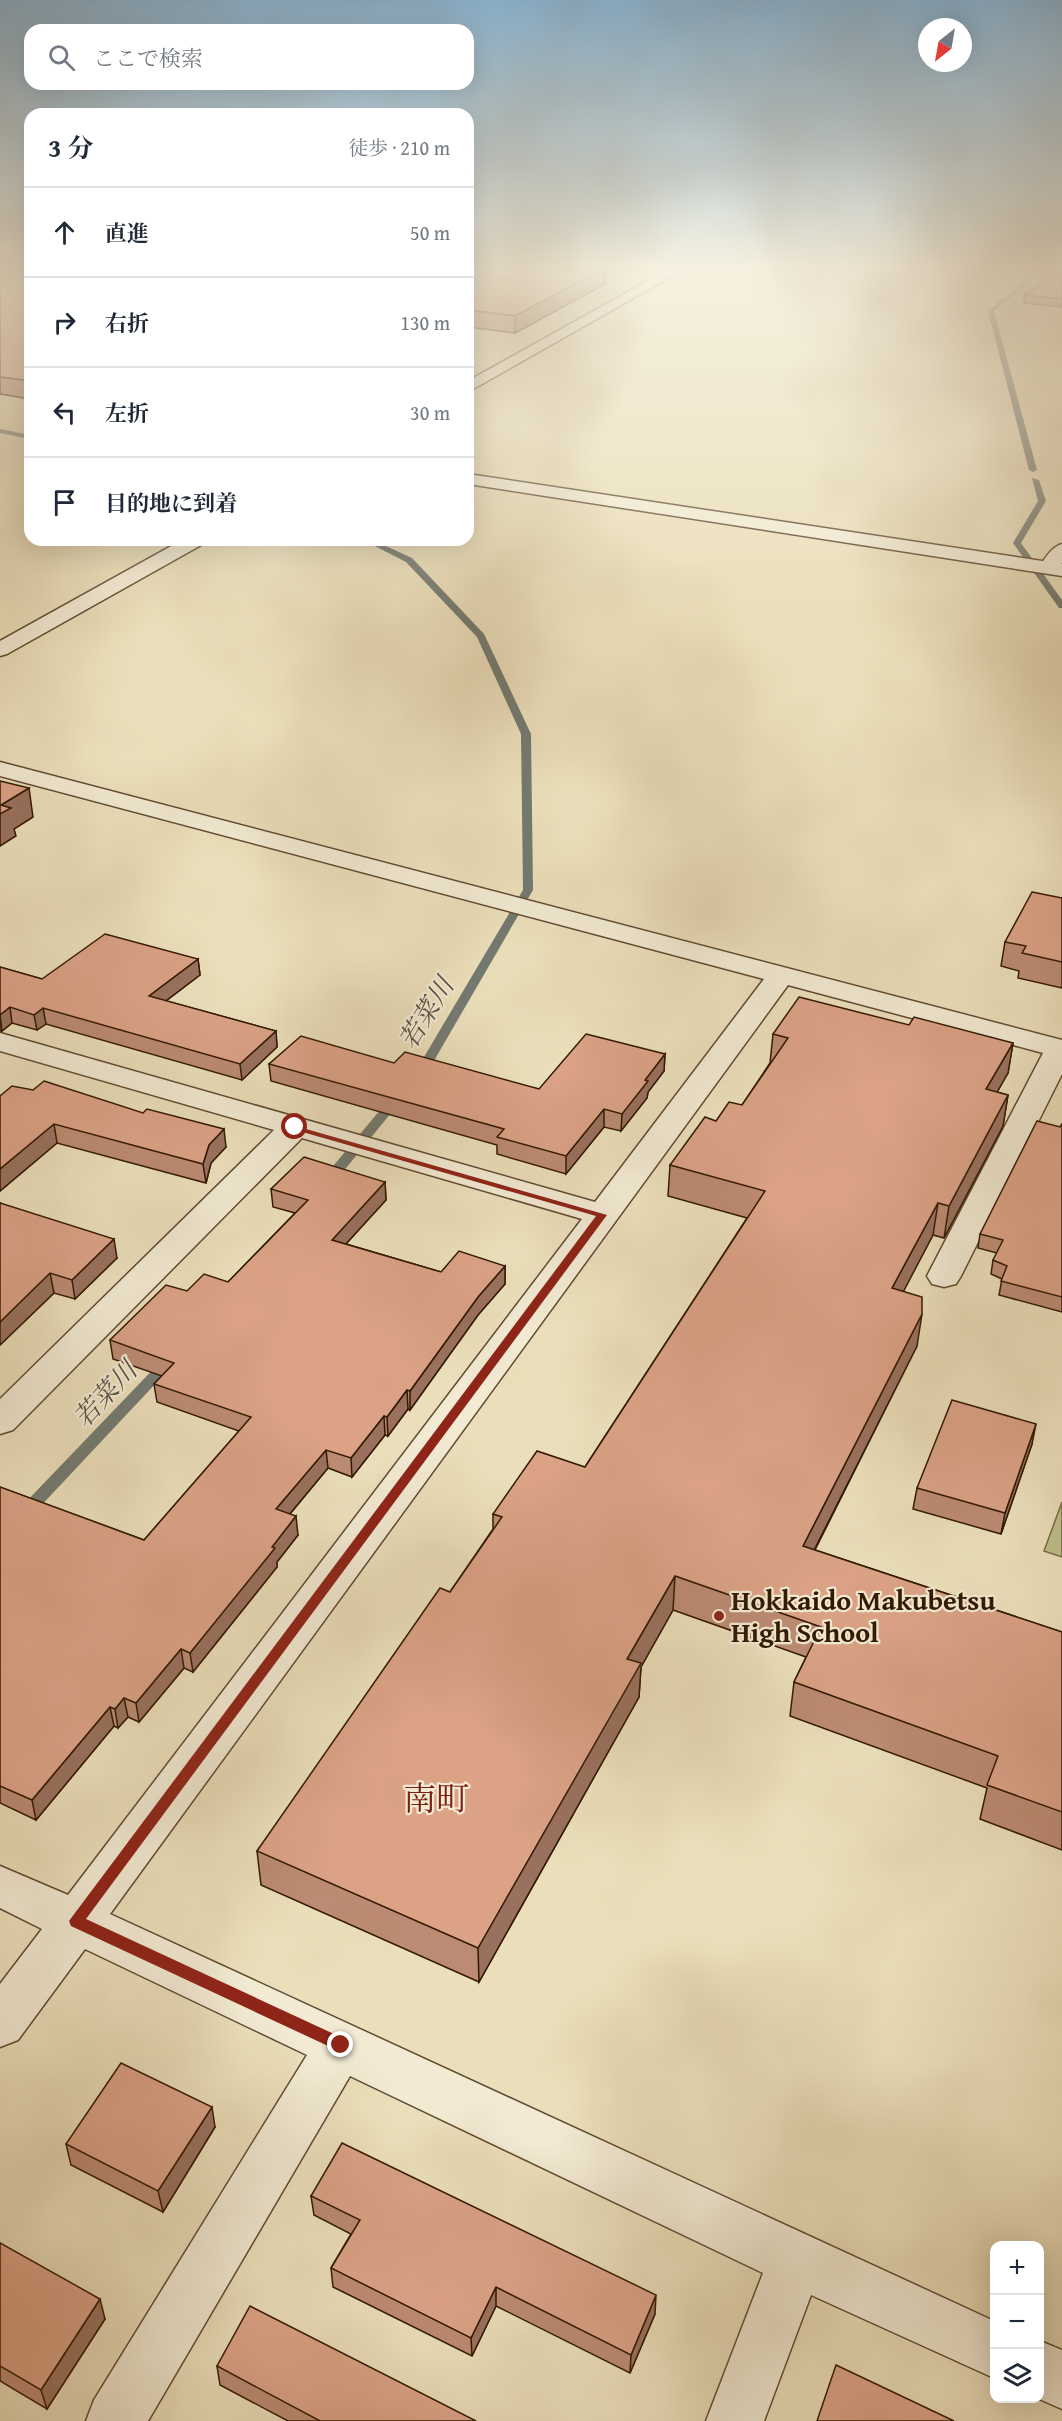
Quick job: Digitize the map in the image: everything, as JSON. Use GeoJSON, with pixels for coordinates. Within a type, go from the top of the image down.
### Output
{"type":"FeatureCollection","features":[{"type":"Feature","properties":{"kind":"street"},"geometry":{"type":"LineString","coordinates":[[474,480],[1055,569],[1062,550]]}},
{"type":"Feature","properties":{"kind":"street"},"geometry":{"type":"LineString","coordinates":[[0,650],[185,546]]}},
{"type":"Feature","properties":{"kind":"street"},"geometry":{"type":"LineString","coordinates":[[0,769],[1061,1048],[944,1276]]}},
{"type":"Feature","properties":{"kind":"street"},"geometry":{"type":"LineString","coordinates":[[0,2024],[781,975]]}},
{"type":"Feature","properties":{"kind":"street"},"geometry":{"type":"LineString","coordinates":[[7,1052],[295,1127],[602,1215]]}},
{"type":"Feature","properties":{"kind":"street"},"geometry":{"type":"LineString","coordinates":[[0,1421],[295,1127]]}},
{"type":"Feature","properties":{"kind":"street"},"geometry":{"type":"LineString","coordinates":[[0,1886],[796,2260],[992,2349]]}},
{"type":"Feature","properties":{"kind":"street"},"geometry":{"type":"LineString","coordinates":[[115,2421],[341,2045]]}},
{"type":"Feature","properties":{"kind":"street"},"geometry":{"type":"LineString","coordinates":[[735,2421],[796,2260]]}},
{"type":"Feature","properties":{"kind":"street"},"geometry":{"type":"LineString","coordinates":[[1044,2372],[1062,2380]]}},
{"type":"Feature","properties":{"kind":"green space"},"geometry":{"type":"Polygon","coordinates":[[[1062,1502],[1062,1557],[1044,1551],[1062,1502]]]}},
{"type":"Feature","properties":{"kind":"building"},"geometry":{"type":"Polygon","coordinates":[[[0,781],[29,788],[1,805],[11,808],[0,814],[0,781]]]}},
{"type":"Feature","properties":{"kind":"building"},"geometry":{"type":"Polygon","coordinates":[[[1032,892],[1062,898],[1062,962],[1022,953],[1026,946],[1005,942],[1032,892]]]}},
{"type":"Feature","properties":{"kind":"building"},"geometry":{"type":"Polygon","coordinates":[[[105,934],[198,959],[149,996],[276,1031],[240,1064],[43,1008],[34,1015],[10,1007],[0,1015],[0,967],[42,979],[105,934]]]}},
{"type":"Feature","properties":{"kind":"building"},"geometry":{"type":"Polygon","coordinates":[[[799,997],[909,1025],[914,1017],[1013,1043],[986,1089],[1008,1095],[949,1206],[938,1203],[892,1288],[922,1297],[922,1314],[803,1546],[1062,1632],[1062,1812],[987,1785],[998,1756],[794,1682],[821,1627],[675,1576],[627,1659],[641,1663],[478,1948],[257,1851],[440,1588],[450,1592],[502,1517],[493,1514],[537,1451],[585,1467],[765,1191],[670,1165],[705,1117],[716,1121],[729,1102],[742,1105],[788,1038],[773,1034],[799,997]]]}},
{"type":"Feature","properties":{"kind":"building"},"geometry":{"type":"Polygon","coordinates":[[[586,1034],[665,1054],[645,1080],[648,1081],[622,1114],[604,1109],[566,1156],[497,1137],[504,1129],[269,1064],[301,1036],[394,1063],[405,1052],[539,1089],[586,1034]]]}},
{"type":"Feature","properties":{"kind":"building"},"geometry":{"type":"Polygon","coordinates":[[[44,1081],[143,1113],[147,1109],[224,1129],[209,1145],[203,1164],[54,1124],[0,1169],[0,1096],[12,1086],[33,1090],[44,1081]]]}},
{"type":"Feature","properties":{"kind":"building"},"geometry":{"type":"Polygon","coordinates":[[[1037,1121],[1060,1127],[1062,1124],[1062,1297],[1001,1281],[1007,1266],[993,1260],[1003,1240],[980,1234],[1037,1121]]]}},
{"type":"Feature","properties":{"kind":"building"},"geometry":{"type":"Polygon","coordinates":[[[304,1157],[385,1182],[332,1240],[441,1272],[459,1251],[505,1266],[478,1297],[410,1391],[407,1390],[387,1417],[384,1416],[351,1458],[326,1450],[276,1509],[296,1516],[272,1547],[275,1548],[190,1653],[181,1649],[136,1703],[124,1698],[115,1709],[110,1707],[32,1800],[0,1786],[0,1487],[144,1540],[251,1417],[154,1384],[174,1363],[110,1340],[166,1285],[187,1291],[204,1274],[228,1282],[308,1200],[271,1189],[304,1157]]]}},
{"type":"Feature","properties":{"kind":"building"},"geometry":{"type":"Polygon","coordinates":[[[0,1203],[114,1239],[72,1280],[50,1273],[0,1322],[0,1203]]]}},
{"type":"Feature","properties":{"kind":"building"},"geometry":{"type":"Polygon","coordinates":[[[952,1400],[1036,1424],[1005,1513],[917,1488],[952,1400]]]}},
{"type":"Feature","properties":{"kind":"building"},"geometry":{"type":"Polygon","coordinates":[[[121,2063],[212,2107],[158,2191],[66,2144],[121,2063]]]}},
{"type":"Feature","properties":{"kind":"building"},"geometry":{"type":"Polygon","coordinates":[[[342,2143],[656,2295],[631,2355],[496,2287],[471,2338],[331,2268],[360,2220],[311,2196],[342,2143]]]}},
{"type":"Feature","properties":{"kind":"building"},"geometry":{"type":"Polygon","coordinates":[[[0,2243],[100,2299],[41,2390],[0,2366],[0,2243]]]}},
{"type":"Feature","properties":{"kind":"building"},"geometry":{"type":"Polygon","coordinates":[[[250,2306],[476,2421],[320,2421],[217,2366],[250,2306]]]}},
{"type":"Feature","properties":{"kind":"building"},"geometry":{"type":"Polygon","coordinates":[[[836,2365],[954,2421],[817,2421],[836,2365]]]}},
{"type":"Feature","properties":{"kind":"waterway"},"geometry":{"type":"LineString","coordinates":[[1010,384],[1033,470]]}},
{"type":"Feature","properties":{"kind":"waterway","name":"若菜川"},"geometry":{"type":"LineString","coordinates":[[0,431],[24,436]]}},
{"type":"Feature","properties":{"kind":"waterway"},"geometry":{"type":"LineString","coordinates":[[1035,480],[1042,501],[1017,543],[1062,606]]}},
{"type":"Feature","properties":{"kind":"waterway","name":"若菜川"},"geometry":{"type":"LineString","coordinates":[[380,546],[409,560],[481,636],[526,734],[528,890],[429,1059],[418,1072]]}},
{"type":"Feature","properties":{"kind":"waterway","name":"若菜川"},"geometry":{"type":"LineString","coordinates":[[328,1181],[396,1099]]}},
{"type":"Feature","properties":{"kind":"waterway","name":"若菜川"},"geometry":{"type":"LineString","coordinates":[[0,1539],[168,1362]]}},
{"type":"Feature","properties":{"kind":"place","name":"Hokkaido Makubetsu High School"},"geometry":{"type":"Point","coordinates":[719,1616]}},
{"type":"Feature","properties":{"kind":"district","name":"南町"},"geometry":{"type":"Point","coordinates":[436,1798]}},
{"type":"Feature","properties":{"kind":"route"},"geometry":{"type":"LineString","coordinates":[[295,1127],[602,1215],[76,1921],[341,2045]]}}]}
